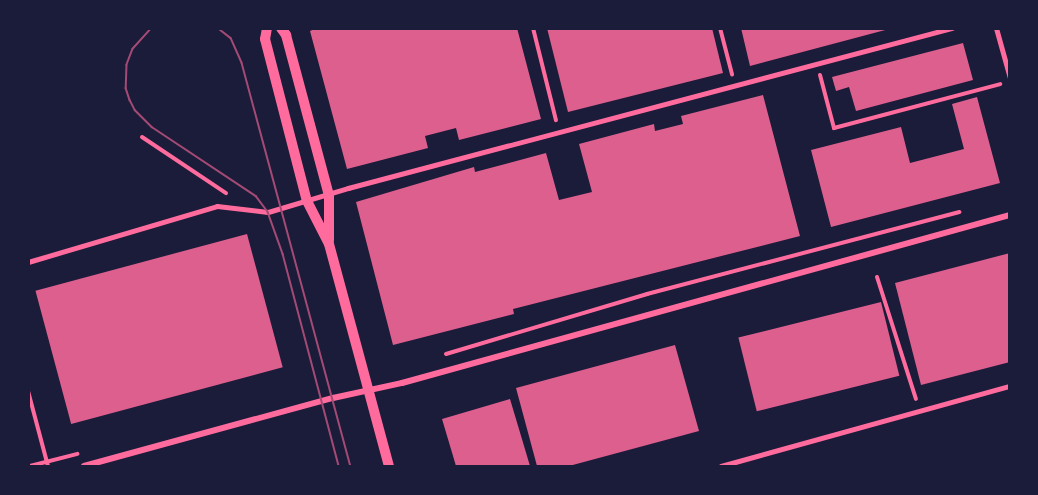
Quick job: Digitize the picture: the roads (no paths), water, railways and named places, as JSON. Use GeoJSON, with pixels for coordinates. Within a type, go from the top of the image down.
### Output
{"type":"FeatureCollection","features":[{"type":"Feature","properties":{"kind":"street"},"geometry":{"type":"LineString","coordinates":[[267,28],[265,39],[307,201],[329,244],[389,466]]}},
{"type":"Feature","properties":{"kind":"street"},"geometry":{"type":"LineString","coordinates":[[281,28],[286,35],[329,195],[329,244]]}},
{"type":"Feature","properties":{"kind":"street"},"geometry":{"type":"LineString","coordinates":[[28,262],[217,206],[268,212],[952,28]]}},
{"type":"Feature","properties":{"kind":"street"},"geometry":{"type":"LineString","coordinates":[[996,28],[1010,80]]}},
{"type":"Feature","properties":{"kind":"street"},"geometry":{"type":"LineString","coordinates":[[84,466],[368,391],[1010,214]]}},
{"type":"Feature","properties":{"kind":"lane"},"geometry":{"type":"LineString","coordinates":[[721,466],[1010,386]]}},
{"type":"Feature","properties":{"kind":"tram line"},"geometry":{"type":"LineString","coordinates":[[152,28],[133,49],[127,65],[126,88],[130,100],[135,110],[152,127],[256,196],[268,212],[283,254],[339,466]]}},
{"type":"Feature","properties":{"kind":"tram line"},"geometry":{"type":"LineString","coordinates":[[218,28],[231,38],[242,63],[351,466]]}}]}
